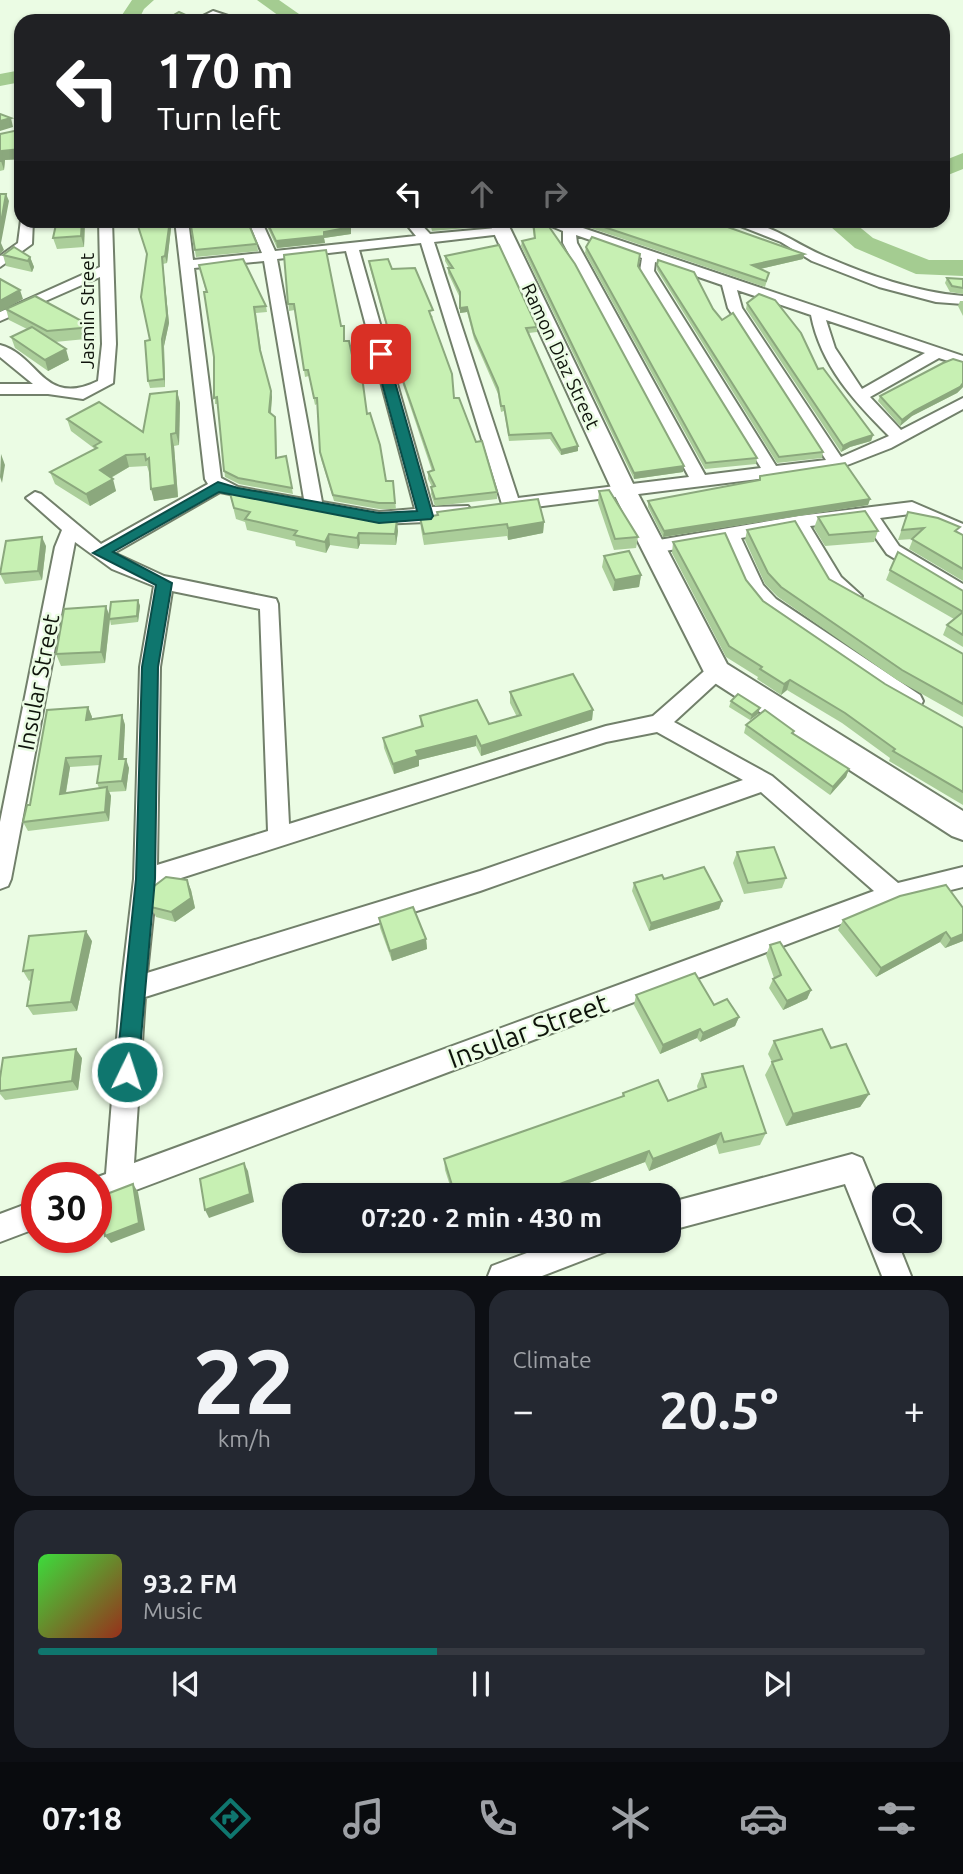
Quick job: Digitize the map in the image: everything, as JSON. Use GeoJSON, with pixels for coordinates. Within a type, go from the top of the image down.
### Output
{"type":"FeatureCollection","features":[{"type":"Feature","properties":{"kind":"street"},"geometry":{"type":"LineString","coordinates":[[0,263],[25,244],[26,228]]}},
{"type":"Feature","properties":{"kind":"street","name":"Jasmin Street"},"geometry":{"type":"LineString","coordinates":[[48,388],[83,394],[106,383],[109,344],[105,228]]}},
{"type":"Feature","properties":{"kind":"street"},"geometry":{"type":"LineString","coordinates":[[182,228],[213,479],[218,486],[236,492],[379,518],[426,516],[701,483],[837,464],[869,454],[963,403]]}},
{"type":"Feature","properties":{"kind":"street"},"geometry":{"type":"LineString","coordinates":[[258,228],[270,256],[314,506]]}},
{"type":"Feature","properties":{"kind":"street"},"geometry":{"type":"LineString","coordinates":[[417,228],[426,238],[511,504]]}},
{"type":"Feature","properties":{"kind":"street"},"geometry":{"type":"LineString","coordinates":[[188,265],[426,238],[482,228]]}},
{"type":"Feature","properties":{"kind":"street","name":"Ramon Diaz Street"},"geometry":{"type":"LineString","coordinates":[[500,228],[625,492]]}},
{"type":"Feature","properties":{"kind":"street"},"geometry":{"type":"LineString","coordinates":[[701,483],[570,243],[569,228],[940,351],[963,361]]}},
{"type":"Feature","properties":{"kind":"street"},"geometry":{"type":"LineString","coordinates":[[754,228],[786,239],[817,258],[884,284],[936,298],[963,300]]}},
{"type":"Feature","properties":{"kind":"street"},"geometry":{"type":"LineString","coordinates":[[351,247],[426,516]]}},
{"type":"Feature","properties":{"kind":"street"},"geometry":{"type":"LineString","coordinates":[[649,255],[647,271],[772,473]]}},
{"type":"Feature","properties":{"kind":"street"},"geometry":{"type":"LineString","coordinates":[[0,317],[107,268]]}},
{"type":"Feature","properties":{"kind":"street"},"geometry":{"type":"LineString","coordinates":[[728,282],[735,309],[837,464]]}},
{"type":"Feature","properties":{"kind":"street"},"geometry":{"type":"LineString","coordinates":[[817,311],[820,337],[859,397],[899,436]]}},
{"type":"Feature","properties":{"kind":"street"},"geometry":{"type":"LineString","coordinates":[[0,349],[48,388]]}},
{"type":"Feature","properties":{"kind":"street"},"geometry":{"type":"LineString","coordinates":[[859,397],[940,351]]}},
{"type":"Feature","properties":{"kind":"street"},"geometry":{"type":"LineString","coordinates":[[0,389],[48,388]]}},
{"type":"Feature","properties":{"kind":"street"},"geometry":{"type":"LineString","coordinates":[[100,553],[218,486]]}},
{"type":"Feature","properties":{"kind":"street"},"geometry":{"type":"LineString","coordinates":[[625,492],[717,671],[963,827]]}},
{"type":"Feature","properties":{"kind":"street"},"geometry":{"type":"LineString","coordinates":[[35,498],[100,553],[164,583],[269,604],[279,837]]}},
{"type":"Feature","properties":{"kind":"street"},"geometry":{"type":"LineString","coordinates":[[653,547],[799,522],[912,508],[963,531]]}},
{"type":"Feature","properties":{"kind":"street"},"geometry":{"type":"LineString","coordinates":[[866,512],[893,550],[963,593]]}},
{"type":"Feature","properties":{"kind":"street"},"geometry":{"type":"LineString","coordinates":[[799,522],[834,582],[869,605]]}},
{"type":"Feature","properties":{"kind":"street","name":"Insular Street"},"geometry":{"type":"LineString","coordinates":[[0,879],[64,547],[72,527]]}},
{"type":"Feature","properties":{"kind":"street"},"geometry":{"type":"LineString","coordinates":[[730,534],[755,589],[769,604],[931,712]]}},
{"type":"Feature","properties":{"kind":"street"},"geometry":{"type":"LineString","coordinates":[[111,1162],[145,879],[150,667],[164,583]]}},
{"type":"Feature","properties":{"kind":"street"},"geometry":{"type":"LineString","coordinates":[[145,879],[606,734],[659,723],[717,671]]}},
{"type":"Feature","properties":{"kind":"street"},"geometry":{"type":"LineString","coordinates":[[659,723],[764,782],[894,894]]}},
{"type":"Feature","properties":{"kind":"street"},"geometry":{"type":"LineString","coordinates":[[133,989],[480,881],[764,782]]}},
{"type":"Feature","properties":{"kind":"street","name":"Insular Street"},"geometry":{"type":"LineString","coordinates":[[112,1186],[894,894],[963,877]]}},
{"type":"Feature","properties":{"kind":"street"},"geometry":{"type":"LineString","coordinates":[[681,1214],[852,1168],[897,1276]]}},
{"type":"Feature","properties":{"kind":"street"},"geometry":{"type":"LineString","coordinates":[[0,1228],[21,1220]]}},
{"type":"Feature","properties":{"kind":"street"},"geometry":{"type":"LineString","coordinates":[[502,1276],[564,1253]]}},
{"type":"Feature","properties":{"kind":"building"},"geometry":{"type":"Polygon","coordinates":[[[0,114],[11,118],[0,121],[0,114]]]}},
{"type":"Feature","properties":{"kind":"building"},"geometry":{"type":"Polygon","coordinates":[[[14,131],[14,150],[2,151],[1,161],[0,161],[0,134],[14,131]]]}},
{"type":"Feature","properties":{"kind":"building"},"geometry":{"type":"Polygon","coordinates":[[[0,194],[6,194],[0,228],[0,194]]]}},
{"type":"Feature","properties":{"kind":"building"},"geometry":{"type":"Polygon","coordinates":[[[55,228],[82,228],[81,236],[53,238],[55,228]]]}},
{"type":"Feature","properties":{"kind":"building"},"geometry":{"type":"Polygon","coordinates":[[[139,228],[169,228],[165,256],[162,257],[167,316],[162,339],[164,379],[148,381],[145,341],[150,340],[141,297],[147,254],[139,228]]]}},
{"type":"Feature","properties":{"kind":"building"},"geometry":{"type":"Polygon","coordinates":[[[191,228],[250,228],[257,244],[195,250],[191,228]]]}},
{"type":"Feature","properties":{"kind":"building"},"geometry":{"type":"Polygon","coordinates":[[[270,228],[346,228],[324,232],[324,236],[276,241],[270,228]]]}},
{"type":"Feature","properties":{"kind":"building"},"geometry":{"type":"Polygon","coordinates":[[[534,228],[550,228],[575,264],[684,466],[634,473],[522,241],[535,238],[534,228]]]}},
{"type":"Feature","properties":{"kind":"building"},"geometry":{"type":"Polygon","coordinates":[[[607,228],[731,228],[804,254],[752,265],[769,273],[766,281],[607,228]]]}},
{"type":"Feature","properties":{"kind":"building"},"geometry":{"type":"Polygon","coordinates":[[[592,237],[640,254],[638,266],[757,458],[706,463],[586,247],[592,237]]]}},
{"type":"Feature","properties":{"kind":"building"},"geometry":{"type":"Polygon","coordinates":[[[499,245],[537,327],[526,328],[578,446],[561,450],[551,433],[509,435],[498,388],[474,334],[467,307],[460,308],[460,292],[448,268],[453,268],[445,256],[499,245]]]}},
{"type":"Feature","properties":{"kind":"building"},"geometry":{"type":"Polygon","coordinates":[[[14,247],[30,257],[28,261],[3,255],[14,247]]]}},
{"type":"Feature","properties":{"kind":"building"},"geometry":{"type":"Polygon","coordinates":[[[326,250],[341,326],[344,326],[344,341],[349,341],[355,369],[361,369],[367,414],[370,413],[380,445],[386,481],[393,481],[395,503],[333,495],[320,452],[317,398],[314,398],[308,370],[304,370],[294,304],[288,304],[284,255],[326,250]]]}},
{"type":"Feature","properties":{"kind":"building"},"geometry":{"type":"Polygon","coordinates":[[[243,259],[266,306],[254,307],[260,350],[271,391],[269,412],[275,417],[276,458],[286,456],[292,488],[238,478],[224,471],[217,397],[214,398],[214,357],[204,292],[207,292],[199,265],[243,259]]]}},
{"type":"Feature","properties":{"kind":"building"},"geometry":{"type":"Polygon","coordinates":[[[388,259],[392,269],[415,268],[433,310],[429,311],[452,374],[454,398],[459,398],[476,442],[482,441],[497,492],[435,499],[431,487],[435,486],[428,472],[434,470],[400,372],[369,261],[388,259]]]}},
{"type":"Feature","properties":{"kind":"building"},"geometry":{"type":"Polygon","coordinates":[[[658,260],[694,272],[713,309],[722,320],[733,313],[823,452],[779,457],[657,265],[658,260]]]}},
{"type":"Feature","properties":{"kind":"building"},"geometry":{"type":"Polygon","coordinates":[[[947,278],[963,279],[963,288],[952,286],[947,278]]]}},
{"type":"Feature","properties":{"kind":"building"},"geometry":{"type":"Polygon","coordinates":[[[0,279],[20,290],[0,301],[0,279]]]}},
{"type":"Feature","properties":{"kind":"building"},"geometry":{"type":"Polygon","coordinates":[[[759,294],[775,300],[801,333],[818,369],[823,368],[873,435],[843,446],[747,303],[759,294]]]}},
{"type":"Feature","properties":{"kind":"building"},"geometry":{"type":"Polygon","coordinates":[[[35,296],[93,327],[47,331],[6,309],[35,296]]]}},
{"type":"Feature","properties":{"kind":"building"},"geometry":{"type":"Polygon","coordinates":[[[32,327],[66,349],[45,360],[11,337],[32,327]]]}},
{"type":"Feature","properties":{"kind":"building"},"geometry":{"type":"Polygon","coordinates":[[[953,359],[963,362],[963,383],[960,387],[902,420],[880,396],[943,363],[953,359]]]}},
{"type":"Feature","properties":{"kind":"building"},"geometry":{"type":"Polygon","coordinates":[[[177,391],[176,433],[171,434],[175,485],[151,489],[149,458],[146,460],[145,454],[126,455],[100,470],[113,479],[86,494],[50,472],[97,448],[94,446],[101,442],[67,419],[99,402],[143,432],[150,394],[177,391]]]}},
{"type":"Feature","properties":{"kind":"building"},"geometry":{"type":"Polygon","coordinates":[[[845,463],[870,499],[664,531],[648,501],[760,480],[760,476],[845,463]]]}},
{"type":"Feature","properties":{"kind":"building"},"geometry":{"type":"Polygon","coordinates":[[[228,486],[294,499],[295,505],[343,515],[340,508],[378,516],[397,515],[395,534],[359,533],[357,538],[329,534],[325,542],[294,535],[297,531],[245,519],[250,512],[234,508],[228,486]]]}},
{"type":"Feature","properties":{"kind":"building"},"geometry":{"type":"Polygon","coordinates":[[[609,490],[638,537],[615,539],[599,491],[609,490]]]}},
{"type":"Feature","properties":{"kind":"building"},"geometry":{"type":"Polygon","coordinates":[[[538,499],[544,522],[508,528],[507,524],[424,534],[420,518],[438,515],[437,512],[538,499]]]}},
{"type":"Feature","properties":{"kind":"building"},"geometry":{"type":"Polygon","coordinates":[[[865,511],[878,531],[829,535],[818,517],[865,511]]]}},
{"type":"Feature","properties":{"kind":"building"},"geometry":{"type":"Polygon","coordinates":[[[908,512],[938,518],[960,527],[955,531],[963,535],[963,569],[912,539],[924,528],[902,530],[908,512]]]}},
{"type":"Feature","properties":{"kind":"building"},"geometry":{"type":"Polygon","coordinates":[[[795,521],[829,579],[963,654],[963,704],[902,670],[781,587],[768,573],[747,530],[795,521]]]}},
{"type":"Feature","properties":{"kind":"building"},"geometry":{"type":"Polygon","coordinates":[[[725,533],[746,580],[763,601],[885,684],[963,728],[963,792],[893,751],[895,749],[845,713],[790,680],[784,684],[729,646],[673,542],[725,533]]]}},
{"type":"Feature","properties":{"kind":"building"},"geometry":{"type":"Polygon","coordinates":[[[42,537],[38,571],[0,574],[6,541],[42,537]]]}},
{"type":"Feature","properties":{"kind":"building"},"geometry":{"type":"Polygon","coordinates":[[[629,551],[641,575],[615,580],[604,556],[629,551]]]}},
{"type":"Feature","properties":{"kind":"building"},"geometry":{"type":"Polygon","coordinates":[[[898,552],[963,591],[963,612],[890,570],[898,552]]]}},
{"type":"Feature","properties":{"kind":"building"},"geometry":{"type":"Polygon","coordinates":[[[138,600],[137,616],[109,619],[111,602],[138,600]]]}},
{"type":"Feature","properties":{"kind":"building"},"geometry":{"type":"Polygon","coordinates":[[[106,606],[101,652],[56,654],[64,609],[106,606]]]}},
{"type":"Feature","properties":{"kind":"building"},"geometry":{"type":"Polygon","coordinates":[[[963,612],[963,635],[947,625],[963,612]]]}},
{"type":"Feature","properties":{"kind":"building"},"geometry":{"type":"Polygon","coordinates":[[[573,674],[593,710],[481,746],[476,736],[416,751],[418,756],[393,764],[383,738],[423,726],[420,716],[477,700],[489,724],[521,715],[510,692],[573,674]]]}},
{"type":"Feature","properties":{"kind":"building"},"geometry":{"type":"Polygon","coordinates":[[[738,694],[760,708],[752,715],[731,701],[738,694]]]}},
{"type":"Feature","properties":{"kind":"building"},"geometry":{"type":"Polygon","coordinates":[[[88,707],[86,720],[122,715],[119,759],[126,759],[122,781],[97,783],[101,756],[66,758],[60,794],[107,787],[105,812],[23,822],[27,805],[30,805],[47,710],[88,707]]]}},
{"type":"Feature","properties":{"kind":"building"},"geometry":{"type":"Polygon","coordinates":[[[765,710],[794,731],[792,733],[849,769],[833,787],[746,725],[765,710]]]}},
{"type":"Feature","properties":{"kind":"building"},"geometry":{"type":"Polygon","coordinates":[[[774,847],[786,878],[748,883],[737,852],[774,847]]]}},
{"type":"Feature","properties":{"kind":"building"},"geometry":{"type":"Polygon","coordinates":[[[704,867],[722,901],[651,923],[634,883],[662,875],[664,879],[704,867]]]}},
{"type":"Feature","properties":{"kind":"building"},"geometry":{"type":"Polygon","coordinates":[[[166,877],[187,880],[191,898],[171,912],[151,907],[153,887],[166,877]]]}},
{"type":"Feature","properties":{"kind":"building"},"geometry":{"type":"Polygon","coordinates":[[[946,885],[963,908],[963,934],[951,939],[946,932],[881,968],[843,920],[900,896],[946,885]]]}},
{"type":"Feature","properties":{"kind":"building"},"geometry":{"type":"Polygon","coordinates":[[[413,907],[426,939],[390,951],[379,918],[413,907]]]}},
{"type":"Feature","properties":{"kind":"building"},"geometry":{"type":"Polygon","coordinates":[[[86,931],[71,1002],[27,1006],[33,970],[23,971],[29,936],[86,931]]]}},
{"type":"Feature","properties":{"kind":"building"},"geometry":{"type":"Polygon","coordinates":[[[780,942],[811,990],[787,1001],[773,979],[781,975],[770,945],[780,942]]]}},
{"type":"Feature","properties":{"kind":"building"},"geometry":{"type":"Polygon","coordinates":[[[695,973],[714,1005],[727,999],[739,1017],[703,1033],[700,1029],[663,1045],[636,995],[695,973]]]}},
{"type":"Feature","properties":{"kind":"building"},"geometry":{"type":"Polygon","coordinates":[[[822,1029],[831,1048],[846,1044],[869,1094],[793,1114],[772,1062],[782,1059],[774,1041],[822,1029]]]}},
{"type":"Feature","properties":{"kind":"building"},"geometry":{"type":"Polygon","coordinates":[[[76,1049],[72,1081],[0,1091],[3,1058],[76,1049]]]}},
{"type":"Feature","properties":{"kind":"building"},"geometry":{"type":"Polygon","coordinates":[[[743,1066],[766,1133],[724,1142],[721,1133],[653,1159],[649,1151],[562,1183],[451,1183],[444,1159],[624,1096],[623,1093],[658,1080],[668,1101],[706,1087],[702,1074],[743,1066]]]}},
{"type":"Feature","properties":{"kind":"building"},"geometry":{"type":"Polygon","coordinates":[[[244,1163],[250,1194],[205,1210],[200,1179],[244,1163]]]}},
{"type":"Feature","properties":{"kind":"building"},"geometry":{"type":"Polygon","coordinates":[[[133,1184],[139,1223],[112,1233],[112,1192],[133,1184]]]}},
{"type":"Feature","properties":{"kind":"waterway"},"geometry":{"type":"LineString","coordinates":[[132,14],[136,6],[145,0]]}},
{"type":"Feature","properties":{"kind":"waterway"},"geometry":{"type":"LineString","coordinates":[[266,0],[288,14]]}},
{"type":"Feature","properties":{"kind":"waterway"},"geometry":{"type":"LineString","coordinates":[[0,80],[14,77]]}},
{"type":"Feature","properties":{"kind":"waterway"},"geometry":{"type":"LineString","coordinates":[[950,166],[963,160]]}},
{"type":"Feature","properties":{"kind":"waterway"},"geometry":{"type":"LineString","coordinates":[[845,228],[864,243],[925,268],[963,268]]}},
{"type":"Feature","properties":{"kind":"route"},"geometry":{"type":"LineString","coordinates":[[127,1072],[145,879],[150,667],[164,583],[100,553],[218,486],[236,492],[379,518],[426,516],[381,354]]}}]}
